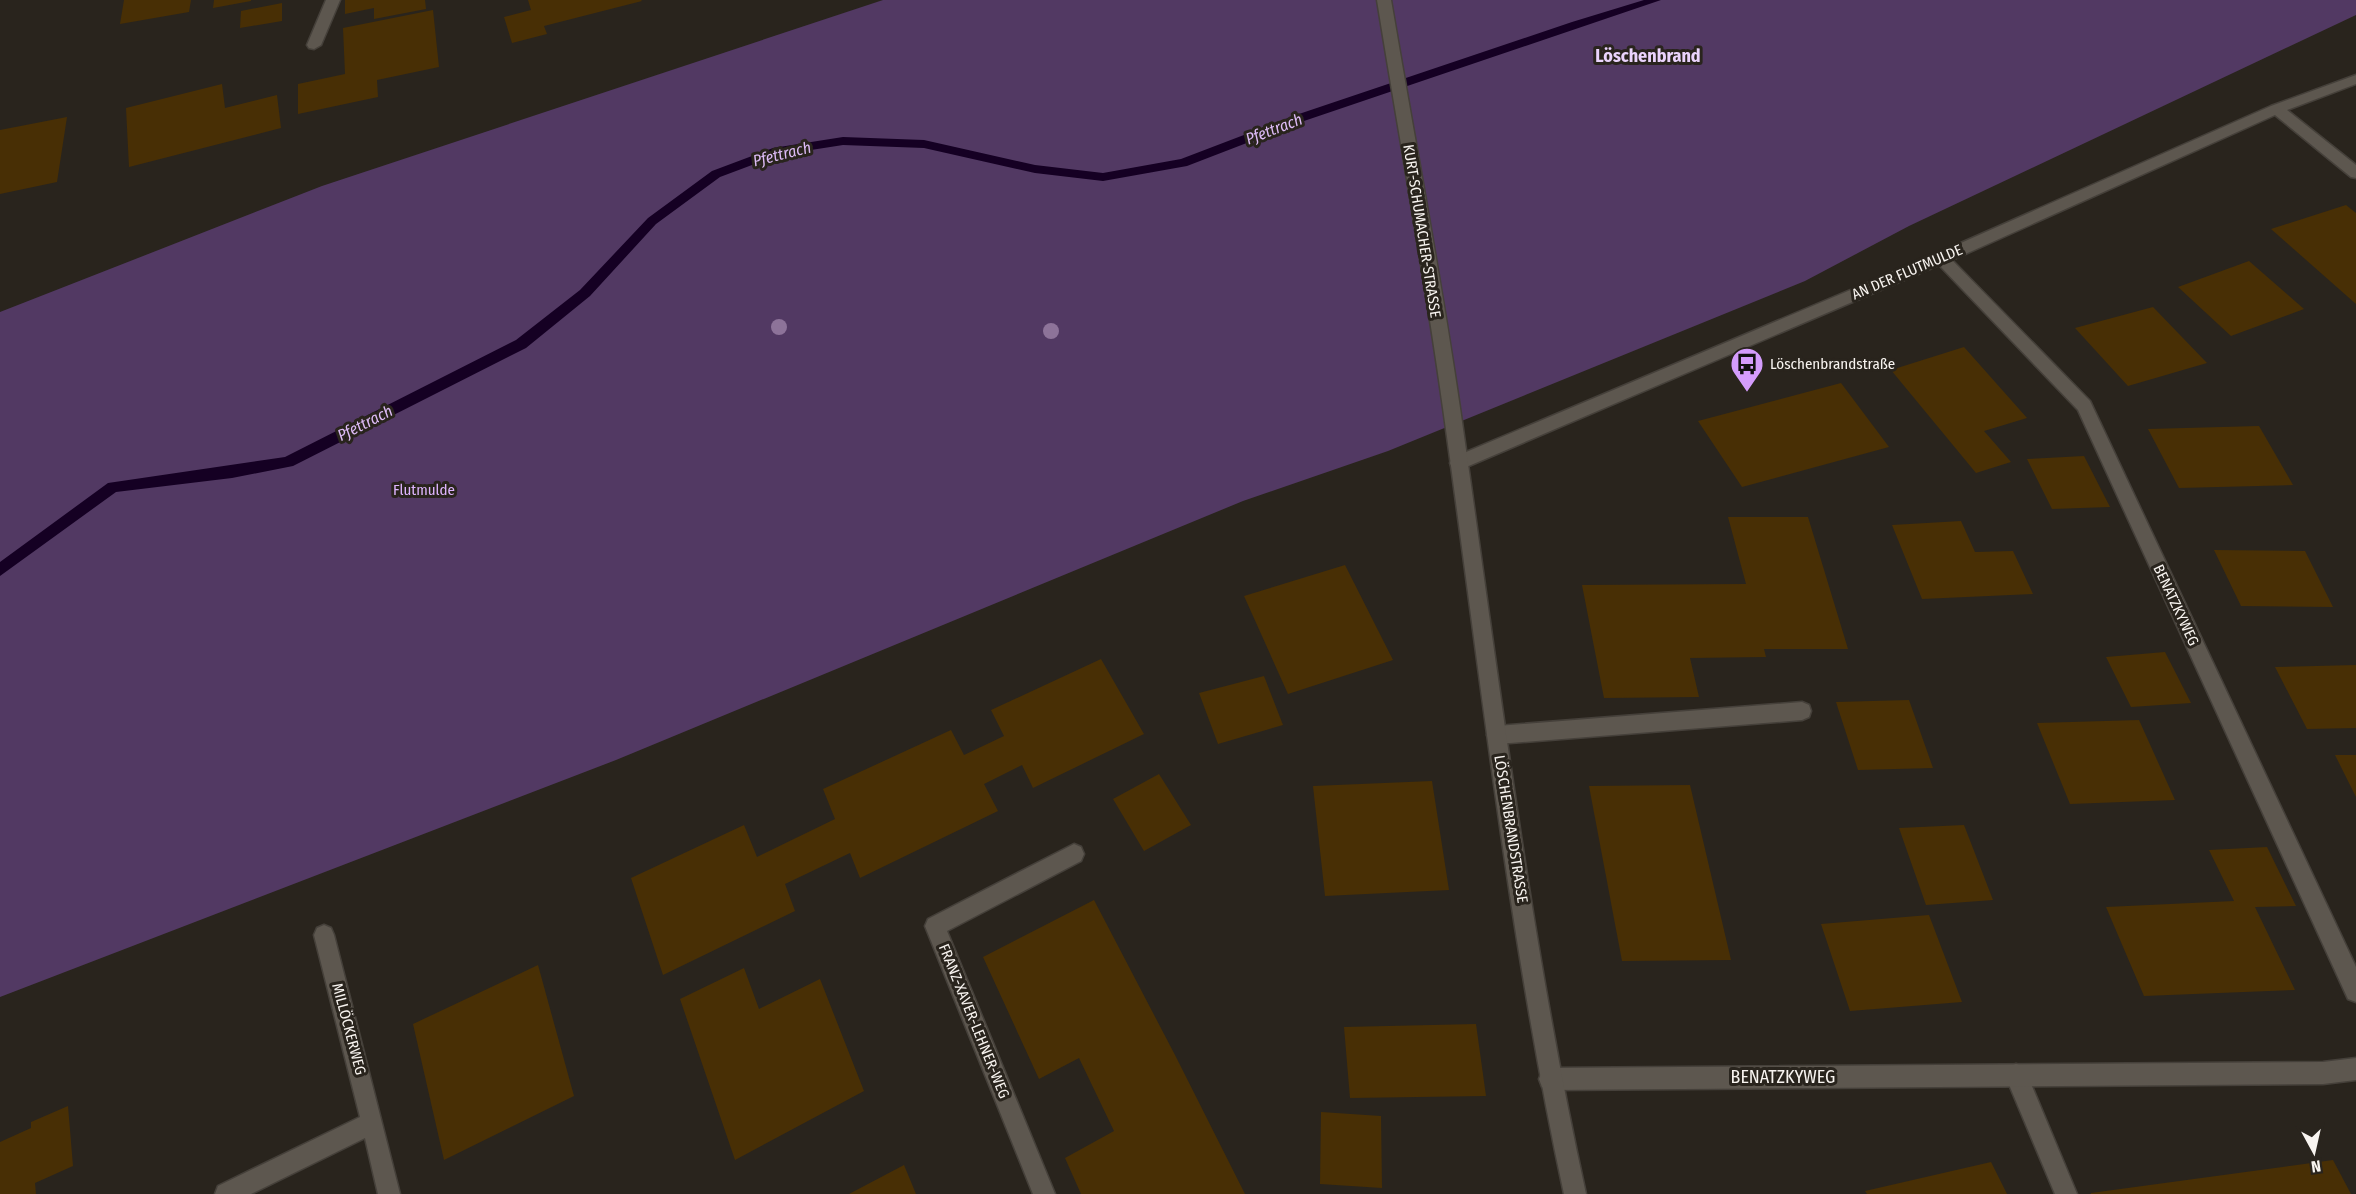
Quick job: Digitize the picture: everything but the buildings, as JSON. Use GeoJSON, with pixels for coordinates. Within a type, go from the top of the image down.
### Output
{"type":"FeatureCollection","features":[{"type":"Feature","properties":{"kind":"street"},"geometry":{"type":"LineString","coordinates":[[314,45],[333,0]]}},
{"type":"Feature","properties":{"kind":"street","name":"KURT-SCHUMACHER-STRASSE"},"geometry":{"type":"LineString","coordinates":[[1384,0],[1451,405],[1458,463]]}},
{"type":"Feature","properties":{"kind":"street","name":"AN DER FLUTMULDE"},"geometry":{"type":"LineString","coordinates":[[1458,463],[1941,258],[2276,109],[2356,79]]}},
{"type":"Feature","properties":{"kind":"street"},"geometry":{"type":"LineString","coordinates":[[2276,109],[2356,173]]}},
{"type":"Feature","properties":{"kind":"street","name":"BENATZKYWEG"},"geometry":{"type":"LineString","coordinates":[[1941,258],[2084,406],[2356,991]]}},
{"type":"Feature","properties":{"kind":"street","name":"LÖSCHENBRANDSTRASSE"},"geometry":{"type":"LineString","coordinates":[[1458,463],[1550,1079],[1575,1194]]}},
{"type":"Feature","properties":{"kind":"street"},"geometry":{"type":"LineString","coordinates":[[1497,735],[1802,711]]}},
{"type":"Feature","properties":{"kind":"street","name":"FRANZ-XAVER-LEHNER-WEG"},"geometry":{"type":"LineString","coordinates":[[1044,1194],[935,926],[1074,854]]}},
{"type":"Feature","properties":{"kind":"street","name":"MILLÖCKERWEG"},"geometry":{"type":"LineString","coordinates":[[324,935],[389,1194]]}},
{"type":"Feature","properties":{"kind":"street","name":"BENATZKYWEG"},"geometry":{"type":"LineString","coordinates":[[1550,1079],[2323,1073],[2356,1069]]}},
{"type":"Feature","properties":{"kind":"street"},"geometry":{"type":"LineString","coordinates":[[2016,1075],[2066,1194]]}},
{"type":"Feature","properties":{"kind":"street"},"geometry":{"type":"LineString","coordinates":[[226,1194],[373,1123]]}},
{"type":"Feature","properties":{"kind":"green space","name":"Flutmulde"},"geometry":{"type":"Polygon","coordinates":[[[883,0],[2356,0],[2356,15],[1909,226],[1805,281],[1388,451],[1243,501],[616,760],[0,997],[0,312],[322,186],[883,0]]]}},
{"type":"Feature","properties":{"kind":"waterway","name":"Pfettrach"},"geometry":{"type":"LineString","coordinates":[[0,570],[113,487],[232,472],[288,462],[521,344],[585,293],[652,221],[716,174],[777,151],[843,141],[924,144],[1035,169],[1103,177],[1183,163],[1300,118],[1576,24],[1656,0]]}},
{"type":"Feature","properties":{"kind":"place","name":"Löschenbrandstraße"},"geometry":{"type":"Point","coordinates":[1747,393]}},
{"type":"Feature","properties":{"kind":"district","name":"Löschenbrand"},"geometry":{"type":"Point","coordinates":[1648,56]}}]}
